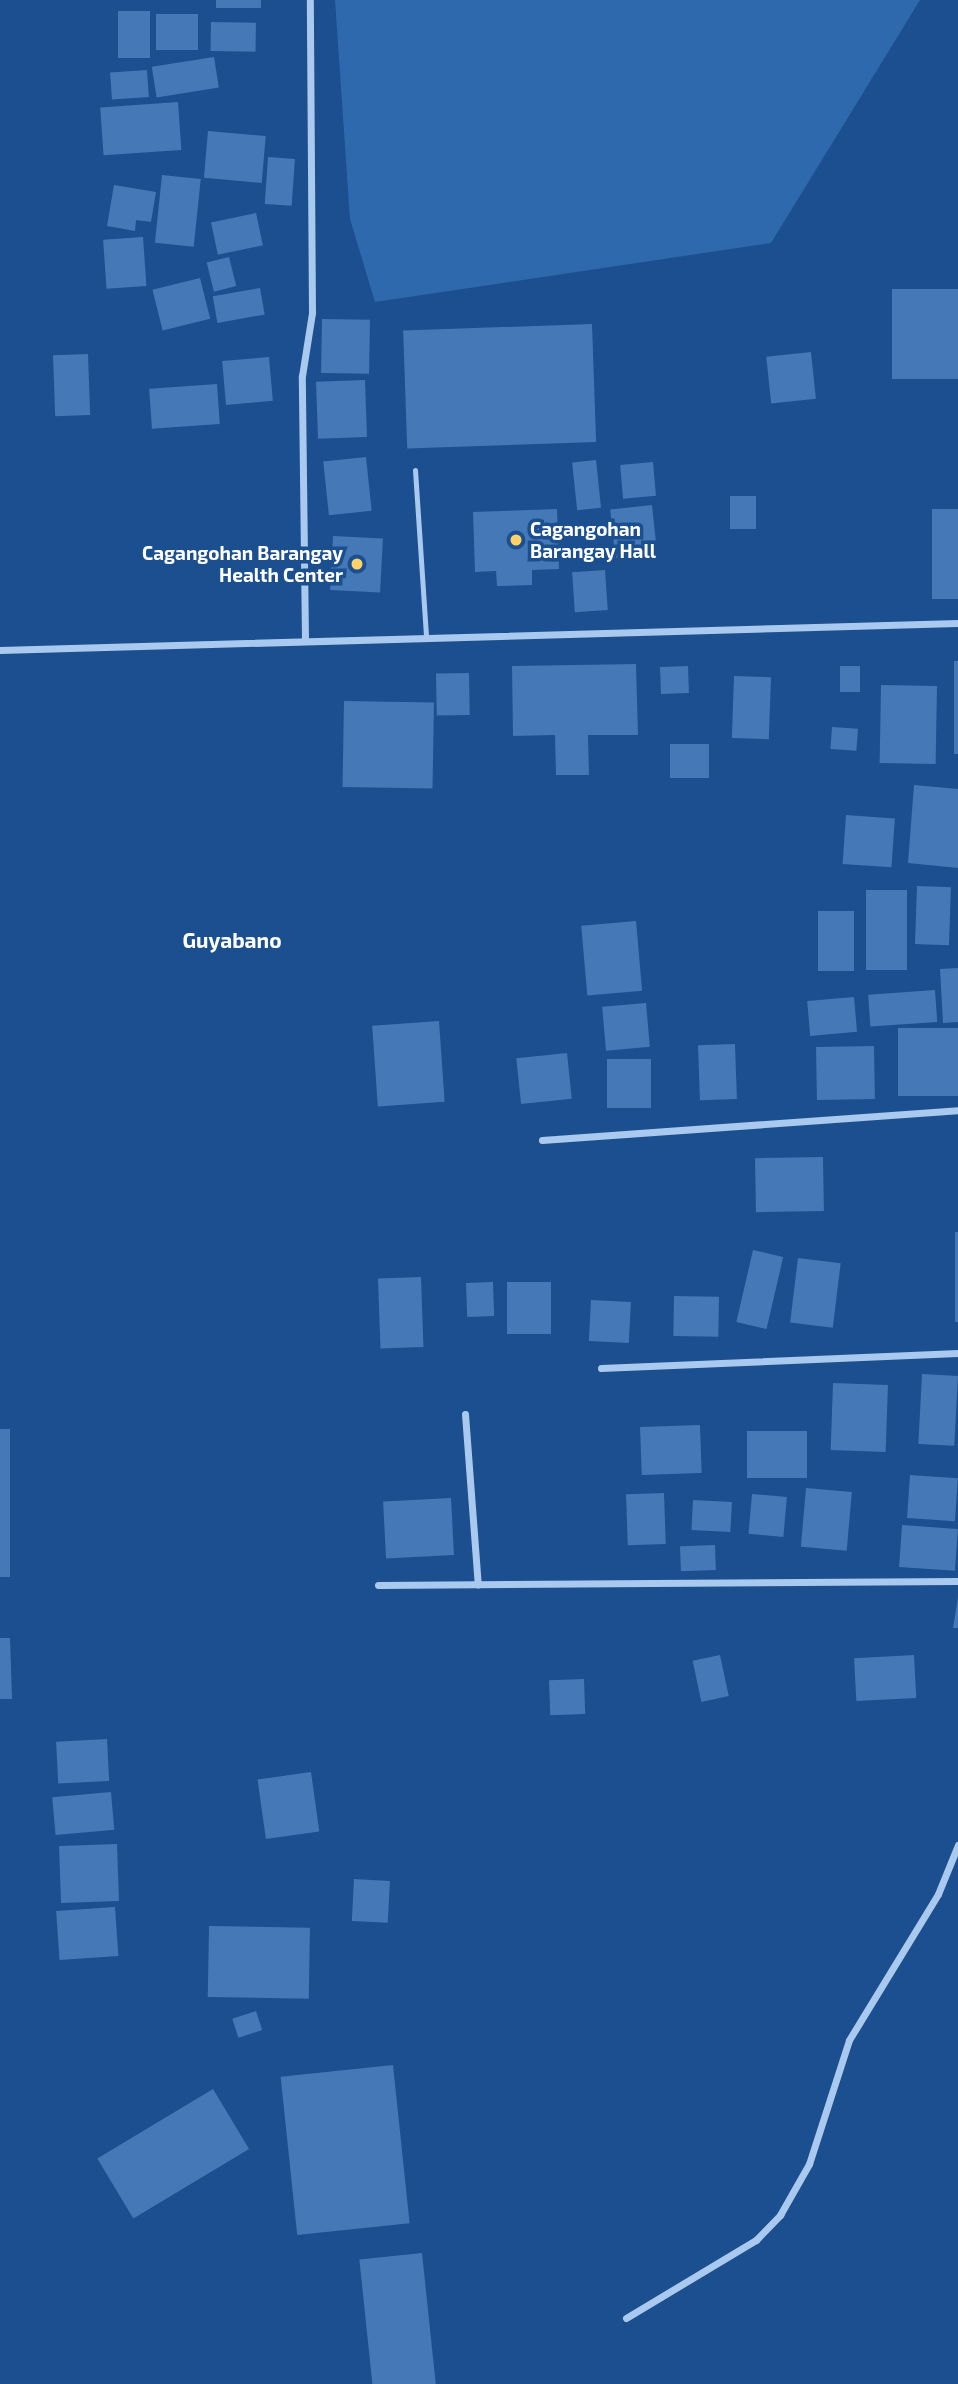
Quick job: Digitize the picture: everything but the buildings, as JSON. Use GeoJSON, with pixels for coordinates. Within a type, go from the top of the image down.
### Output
{"type":"FeatureCollection","features":[{"type":"Feature","properties":{"kind":"street"},"geometry":{"type":"LineString","coordinates":[[305,640],[302,376],[312,313],[310,0]]}},
{"type":"Feature","properties":{"kind":"street"},"geometry":{"type":"LineString","coordinates":[[0,649],[958,623]]}},
{"type":"Feature","properties":{"kind":"street"},"geometry":{"type":"LineString","coordinates":[[542,1140],[958,1110]]}},
{"type":"Feature","properties":{"kind":"street"},"geometry":{"type":"LineString","coordinates":[[601,1368],[958,1353]]}},
{"type":"Feature","properties":{"kind":"street"},"geometry":{"type":"LineString","coordinates":[[465,1414],[478,1585]]}},
{"type":"Feature","properties":{"kind":"street"},"geometry":{"type":"LineString","coordinates":[[378,1585],[958,1581]]}},
{"type":"Feature","properties":{"kind":"street"},"geometry":{"type":"LineString","coordinates":[[626,2318],[757,2240],[780,2215],[809,2164],[849,2040],[938,1894],[958,1845]]}},
{"type":"Feature","properties":{"kind":"lane"},"geometry":{"type":"LineString","coordinates":[[415,470],[426,637]]}},
{"type":"Feature","properties":{"kind":"shaded area"},"geometry":{"type":"Polygon","coordinates":[[[335,0],[920,0],[771,243],[375,302],[350,219],[335,0]]]}},
{"type":"Feature","properties":{"kind":"place","name":"Cagangohan Barangay Hall"},"geometry":{"type":"Point","coordinates":[516,540]}},
{"type":"Feature","properties":{"kind":"place","name":"Cagangohan Barangay Health Center"},"geometry":{"type":"Point","coordinates":[357,564]}},
{"type":"Feature","properties":{"kind":"district","name":"Guyabano"},"geometry":{"type":"Point","coordinates":[232,940]}}]}
